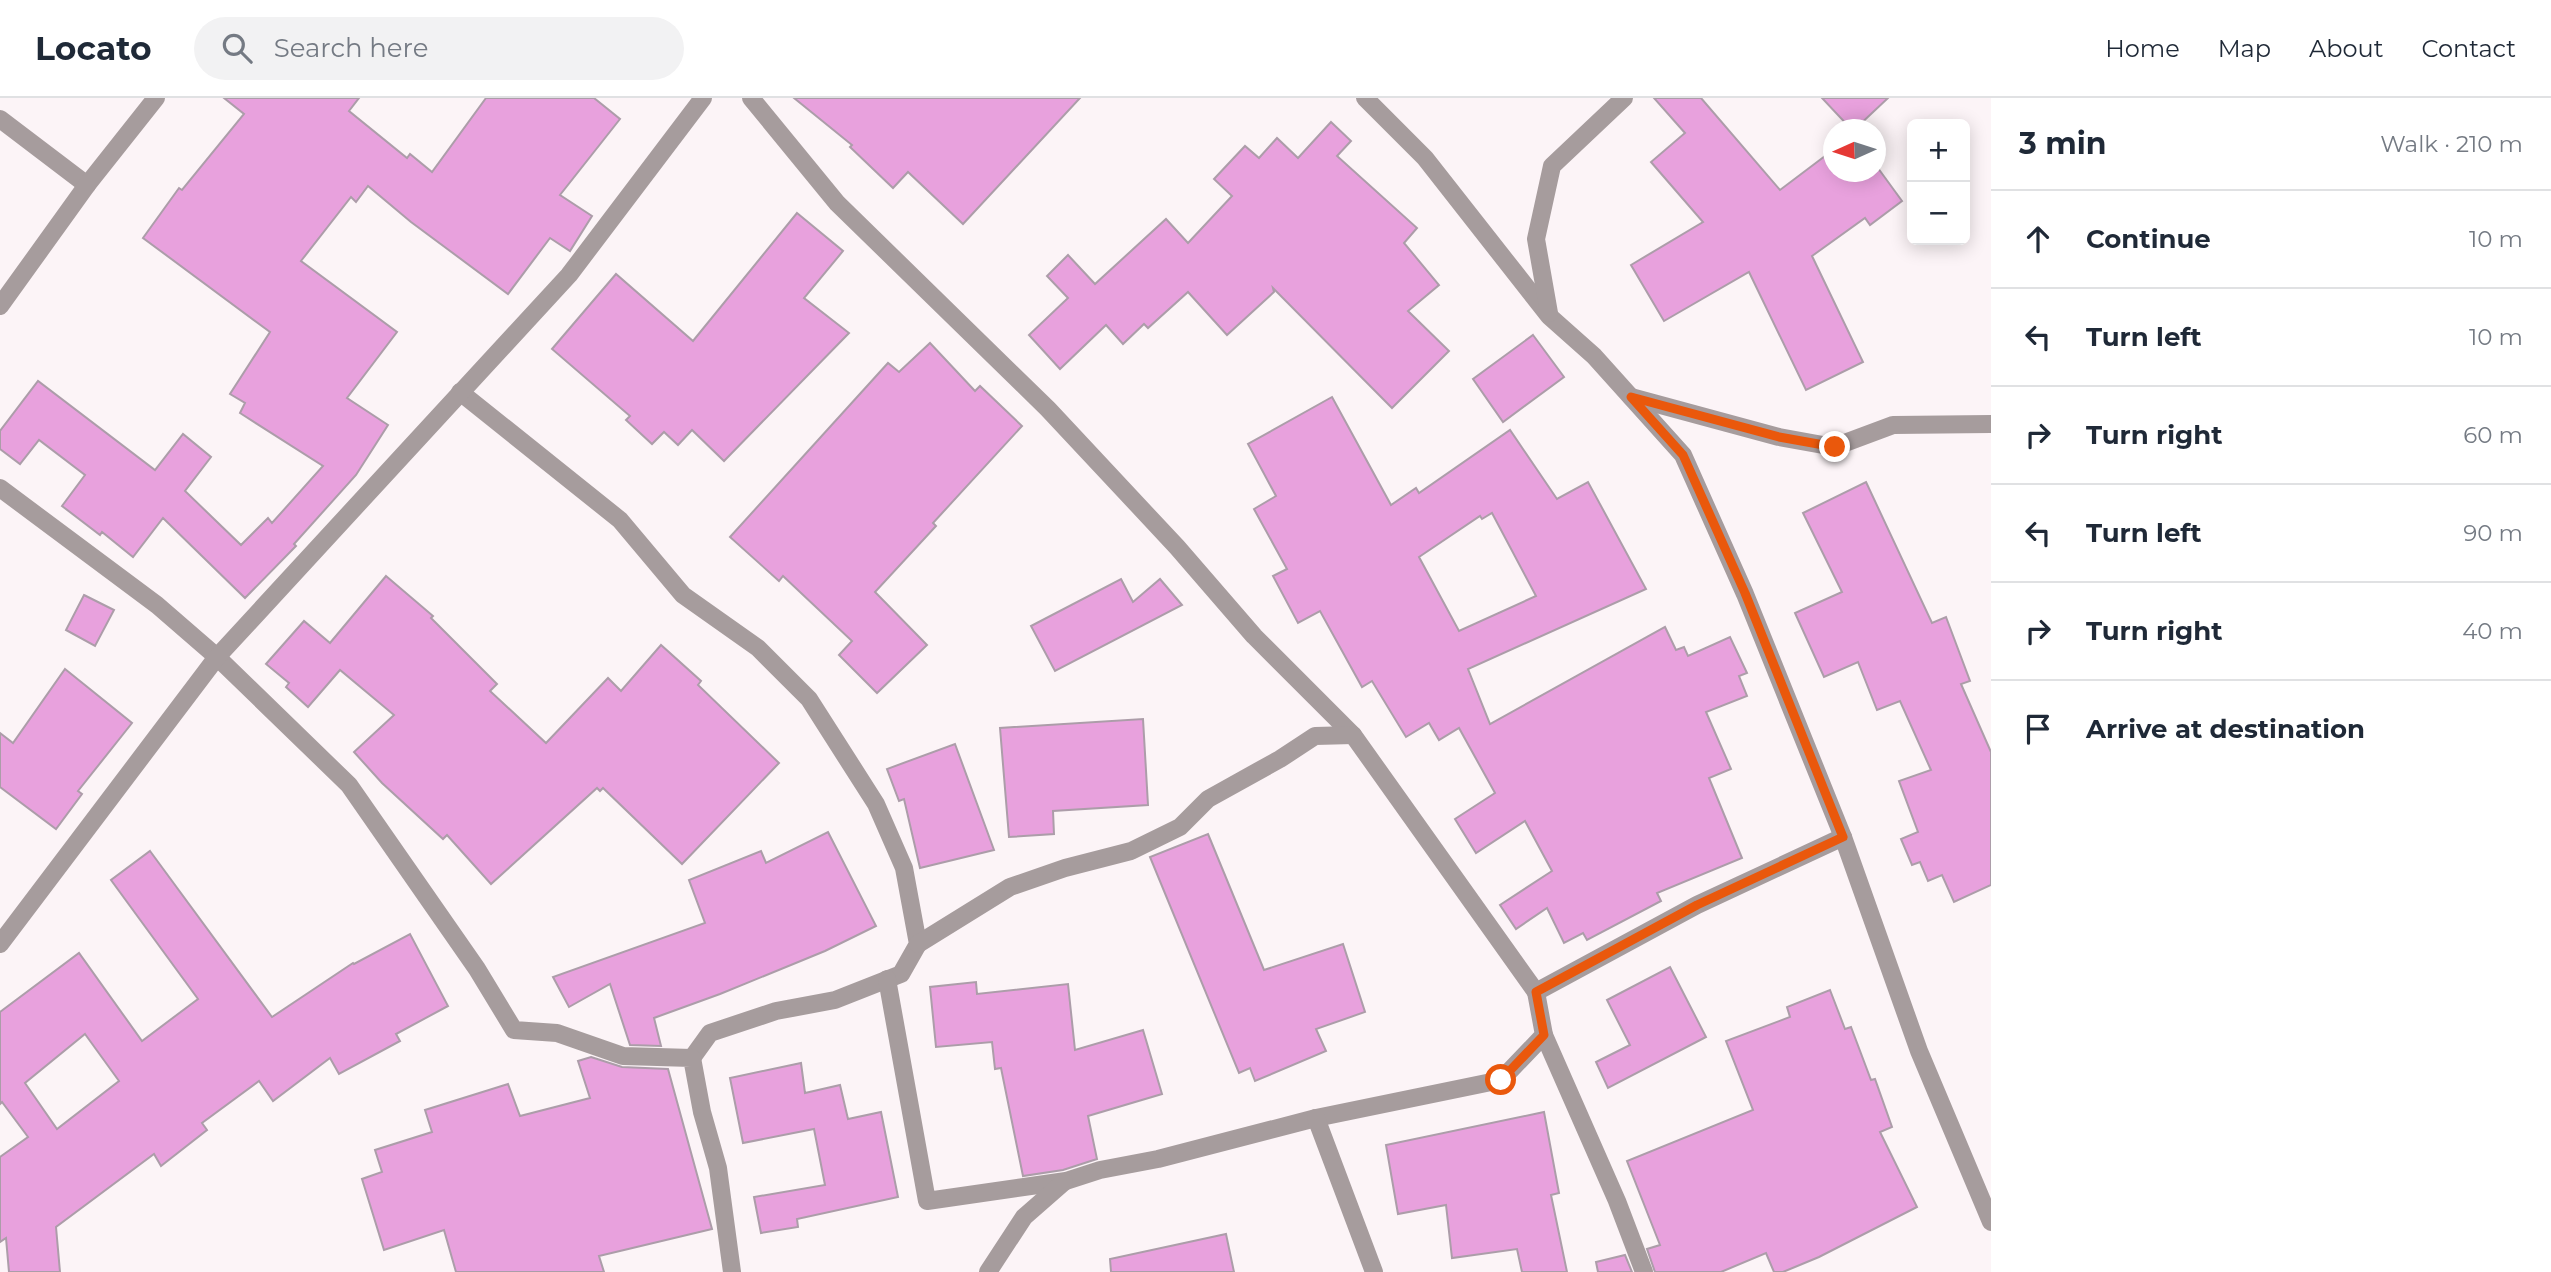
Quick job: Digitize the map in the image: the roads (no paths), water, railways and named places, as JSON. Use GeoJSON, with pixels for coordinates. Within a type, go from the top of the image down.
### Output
{"type":"FeatureCollection","features":[{"type":"Feature","properties":{"kind":"street"},"geometry":{"type":"LineString","coordinates":[[0,306],[87,185],[156,98]]}},
{"type":"Feature","properties":{"kind":"street"},"geometry":{"type":"LineString","coordinates":[[0,944],[217,657],[569,275],[702,98]]}},
{"type":"Feature","properties":{"kind":"street"},"geometry":{"type":"LineString","coordinates":[[751,98],[837,202],[1048,409],[1177,547],[1254,636],[1353,735],[1536,992],[1544,1035],[1617,1201],[1644,1272]]}},
{"type":"Feature","properties":{"kind":"street"},"geometry":{"type":"LineString","coordinates":[[1365,98],[1424,158],[1549,316],[1594,356],[1683,455],[1745,593],[1843,837],[1919,1051],[1991,1223]]}},
{"type":"Feature","properties":{"kind":"street"},"geometry":{"type":"LineString","coordinates":[[1549,316],[1536,239],[1552,166],[1624,98]]}},
{"type":"Feature","properties":{"kind":"street"},"geometry":{"type":"LineString","coordinates":[[0,119],[87,185]]}},
{"type":"Feature","properties":{"kind":"street"},"geometry":{"type":"LineString","coordinates":[[460,391],[620,520],[683,595],[758,648],[809,699],[877,804],[904,868],[918,944]]}},
{"type":"Feature","properties":{"kind":"street"},"geometry":{"type":"LineString","coordinates":[[1631,397],[1779,437],[1835,447],[1893,425],[1991,424]]}},
{"type":"Feature","properties":{"kind":"street"},"geometry":{"type":"LineString","coordinates":[[0,488],[158,605],[217,657],[349,785],[477,969],[513,1030],[557,1033],[623,1056],[692,1058]]}},
{"type":"Feature","properties":{"kind":"street"},"geometry":{"type":"LineString","coordinates":[[732,1272],[718,1168],[702,1112],[692,1058],[710,1033],[776,1011],[835,1000],[901,974],[918,944],[1010,887],[1065,868],[1131,851],[1180,827],[1208,799],[1315,736],[1353,735]]}},
{"type":"Feature","properties":{"kind":"street"},"geometry":{"type":"LineString","coordinates":[[1536,992],[1697,905],[1843,837]]}},
{"type":"Feature","properties":{"kind":"street"},"geometry":{"type":"LineString","coordinates":[[887,979],[927,1201],[1066,1181],[1100,1170],[1158,1159],[1316,1118],[1501,1080],[1544,1035]]}},
{"type":"Feature","properties":{"kind":"street"},"geometry":{"type":"LineString","coordinates":[[1316,1118],[1374,1272]]}},
{"type":"Feature","properties":{"kind":"street"},"geometry":{"type":"LineString","coordinates":[[988,1272],[1024,1217],[1066,1181]]}}]}
